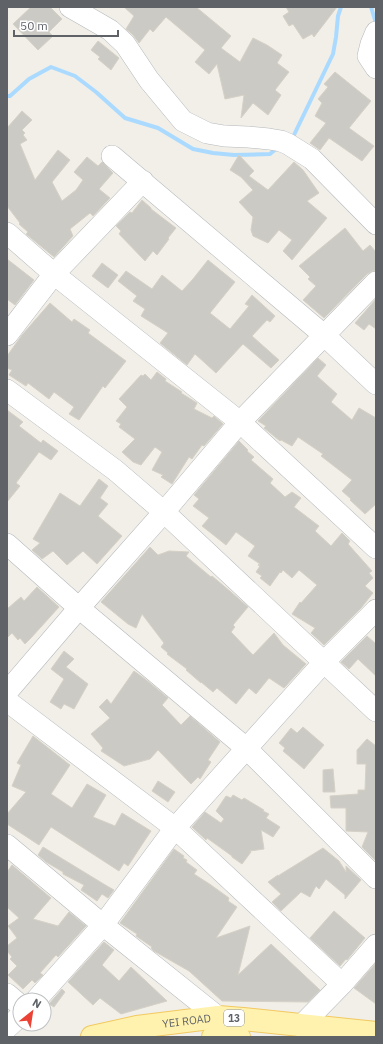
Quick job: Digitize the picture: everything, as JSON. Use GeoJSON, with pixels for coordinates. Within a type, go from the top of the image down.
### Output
{"type":"FeatureCollection","features":[{"type":"Feature","properties":{"kind":"main road","name":"YEI ROAD"},"geometry":{"type":"LineString","coordinates":[[92,1037],[136,1032],[216,1027],[243,1019],[376,1033]]}},
{"type":"Feature","properties":{"kind":"main road","name":"YEI ROAD"},"geometry":{"type":"LineString","coordinates":[[216,1027],[233,1036],[239,1037]]}},
{"type":"Feature","properties":{"kind":"street"},"geometry":{"type":"LineString","coordinates":[[70,7],[94,13],[125,44],[149,80],[183,121],[207,133],[224,136],[269,139],[288,144],[312,159],[376,224]]}},
{"type":"Feature","properties":{"kind":"street"},"geometry":{"type":"LineString","coordinates":[[376,32],[368,56],[376,68]]}},
{"type":"Feature","properties":{"kind":"street"},"geometry":{"type":"LineString","coordinates":[[112,156],[325,336],[376,384]]}},
{"type":"Feature","properties":{"kind":"street"},"geometry":{"type":"LineString","coordinates":[[7,335],[54,274],[143,181]]}},
{"type":"Feature","properties":{"kind":"street"},"geometry":{"type":"LineString","coordinates":[[7,234],[54,274],[240,422],[376,548]]}},
{"type":"Feature","properties":{"kind":"street"},"geometry":{"type":"LineString","coordinates":[[7,692],[164,512],[240,422],[376,282]]}},
{"type":"Feature","properties":{"kind":"street"},"geometry":{"type":"LineString","coordinates":[[7,390],[115,470],[164,512],[376,711]]}},
{"type":"Feature","properties":{"kind":"street"},"geometry":{"type":"LineString","coordinates":[[7,544],[79,608],[246,748],[376,878]]}},
{"type":"Feature","properties":{"kind":"street"},"geometry":{"type":"LineString","coordinates":[[43,992],[103,926],[175,828],[324,662],[376,610]]}},
{"type":"Feature","properties":{"kind":"street"},"geometry":{"type":"LineString","coordinates":[[7,701],[175,828],[342,984]]}},
{"type":"Feature","properties":{"kind":"street"},"geometry":{"type":"LineString","coordinates":[[7,845],[103,926],[216,1027]]}},
{"type":"Feature","properties":{"kind":"street"},"geometry":{"type":"LineString","coordinates":[[301,1026],[342,984],[376,945]]}},
{"type":"Feature","properties":{"kind":"building"},"geometry":{"type":"Polygon","coordinates":[[[31,7],[50,7],[62,19],[49,32],[53,36],[38,50],[13,24],[31,7]]]}},
{"type":"Feature","properties":{"kind":"building"},"geometry":{"type":"Polygon","coordinates":[[[124,7],[196,7],[231,36],[221,48],[240,62],[253,38],[282,55],[277,63],[289,72],[275,90],[281,95],[268,115],[253,103],[241,118],[244,95],[225,99],[217,64],[209,74],[195,62],[205,50],[166,17],[153,32],[150,29],[139,43],[126,29],[134,16],[124,7]]]}},
{"type":"Feature","properties":{"kind":"building"},"geometry":{"type":"Polygon","coordinates":[[[286,7],[337,7],[314,37],[312,34],[303,39],[293,24],[289,26],[283,16],[289,12],[286,7]]]}},
{"type":"Feature","properties":{"kind":"building"},"geometry":{"type":"Polygon","coordinates":[[[98,41],[119,58],[111,70],[98,59],[100,57],[91,50],[98,41]]]}},
{"type":"Feature","properties":{"kind":"building"},"geometry":{"type":"Polygon","coordinates":[[[335,72],[371,101],[349,128],[374,146],[362,161],[329,138],[320,150],[310,143],[326,123],[315,116],[322,103],[318,99],[328,87],[324,84],[335,72]]]}},
{"type":"Feature","properties":{"kind":"building"},"geometry":{"type":"Polygon","coordinates":[[[22,111],[32,120],[22,130],[25,133],[23,135],[27,140],[20,144],[35,180],[58,150],[70,160],[52,182],[62,201],[76,190],[83,180],[74,172],[87,157],[98,166],[102,162],[113,173],[99,189],[110,198],[93,216],[90,213],[70,229],[73,236],[54,257],[26,234],[28,232],[19,224],[20,223],[7,206],[7,128],[22,111]]]}},
{"type":"Feature","properties":{"kind":"building"},"geometry":{"type":"Polygon","coordinates":[[[239,155],[254,171],[249,176],[268,190],[294,162],[303,170],[319,193],[307,201],[327,218],[292,260],[283,251],[292,240],[279,230],[268,243],[253,236],[251,230],[253,217],[239,202],[253,190],[241,177],[230,170],[239,155]]]}},
{"type":"Feature","properties":{"kind":"building"},"geometry":{"type":"Polygon","coordinates":[[[142,200],[151,209],[176,228],[157,255],[153,251],[145,261],[119,234],[121,231],[116,226],[130,212],[132,213],[142,200]]]}},
{"type":"Feature","properties":{"kind":"building"},"geometry":{"type":"Polygon","coordinates":[[[345,228],[363,251],[370,245],[376,252],[376,270],[367,274],[324,318],[303,300],[316,286],[308,279],[310,277],[299,266],[345,228]]]}},
{"type":"Feature","properties":{"kind":"building"},"geometry":{"type":"Polygon","coordinates":[[[7,259],[34,280],[15,305],[7,299],[7,259]]]}},
{"type":"Feature","properties":{"kind":"building"},"geometry":{"type":"Polygon","coordinates":[[[208,260],[235,282],[210,313],[230,329],[249,306],[245,304],[252,295],[275,316],[270,322],[267,320],[252,336],[279,360],[271,368],[243,344],[216,373],[195,354],[187,365],[160,343],[168,333],[141,316],[145,309],[133,301],[137,296],[118,281],[126,271],[152,289],[162,275],[182,291],[208,260]]]}},
{"type":"Feature","properties":{"kind":"building"},"geometry":{"type":"Polygon","coordinates":[[[102,263],[118,275],[108,288],[92,276],[102,263]]]}},
{"type":"Feature","properties":{"kind":"building"},"geometry":{"type":"Polygon","coordinates":[[[376,299],[376,329],[369,324],[364,330],[355,323],[376,299]]]}},
{"type":"Feature","properties":{"kind":"building"},"geometry":{"type":"Polygon","coordinates":[[[50,303],[72,322],[74,319],[90,330],[88,333],[126,361],[105,388],[103,386],[79,420],[69,414],[74,407],[54,392],[49,399],[28,383],[26,386],[9,375],[12,370],[7,368],[7,356],[22,335],[50,303]]]}},
{"type":"Feature","properties":{"kind":"building"},"geometry":{"type":"Polygon","coordinates":[[[318,358],[326,365],[317,376],[337,394],[331,402],[352,420],[359,408],[376,418],[376,504],[365,514],[342,491],[352,480],[321,456],[323,454],[298,437],[292,446],[281,440],[280,441],[264,428],[266,426],[258,421],[318,358]]]}},
{"type":"Feature","properties":{"kind":"building"},"geometry":{"type":"Polygon","coordinates":[[[157,372],[166,379],[165,381],[197,403],[194,409],[212,418],[214,416],[223,424],[204,446],[202,445],[192,459],[189,457],[172,484],[161,477],[163,475],[152,470],[162,452],[155,447],[141,465],[133,462],[122,452],[135,439],[119,427],[121,424],[116,421],[127,407],[119,399],[141,375],[143,376],[145,374],[151,380],[157,372]]]}},
{"type":"Feature","properties":{"kind":"building"},"geometry":{"type":"Polygon","coordinates":[[[7,410],[23,422],[19,426],[41,443],[43,440],[58,451],[51,460],[39,452],[16,483],[20,486],[7,502],[7,410]]]}},
{"type":"Feature","properties":{"kind":"building"},"geometry":{"type":"Polygon","coordinates":[[[239,441],[254,457],[251,460],[273,479],[270,483],[285,497],[292,492],[301,498],[294,507],[319,526],[315,531],[331,546],[342,533],[350,541],[348,544],[372,571],[369,573],[373,578],[365,586],[373,593],[361,608],[324,645],[311,633],[315,628],[292,614],[300,602],[301,603],[317,585],[299,570],[292,578],[283,570],[270,586],[260,578],[262,576],[256,572],[260,566],[258,565],[260,564],[248,556],[255,546],[236,532],[226,545],[202,526],[209,518],[193,506],[199,499],[194,495],[239,441]]]}},
{"type":"Feature","properties":{"kind":"building"},"geometry":{"type":"Polygon","coordinates":[[[99,479],[108,486],[100,498],[108,504],[98,516],[122,536],[97,564],[83,551],[67,565],[53,551],[42,559],[32,550],[40,543],[33,539],[60,493],[80,506],[99,479]]]}},
{"type":"Feature","properties":{"kind":"building"},"geometry":{"type":"Polygon","coordinates":[[[150,547],[158,555],[169,551],[189,552],[186,556],[248,607],[233,625],[235,627],[231,632],[253,655],[274,633],[283,645],[306,664],[284,688],[269,678],[256,694],[249,688],[236,704],[217,688],[213,692],[201,683],[161,647],[164,643],[142,614],[136,628],[128,624],[101,602],[150,547]]]}},
{"type":"Feature","properties":{"kind":"building"},"geometry":{"type":"Polygon","coordinates":[[[37,587],[59,607],[25,644],[20,638],[18,640],[12,633],[7,638],[7,609],[21,597],[24,601],[37,587]]]}},
{"type":"Feature","properties":{"kind":"building"},"geometry":{"type":"Polygon","coordinates":[[[367,636],[376,644],[376,676],[358,659],[349,669],[341,662],[367,636]]]}},
{"type":"Feature","properties":{"kind":"building"},"geometry":{"type":"Polygon","coordinates":[[[64,651],[74,659],[66,667],[88,684],[74,709],[64,704],[61,709],[50,702],[64,679],[51,669],[64,651]]]}},
{"type":"Feature","properties":{"kind":"building"},"geometry":{"type":"Polygon","coordinates":[[[134,671],[168,698],[162,705],[181,725],[190,716],[220,742],[208,760],[211,762],[200,779],[198,777],[191,784],[158,750],[150,759],[124,766],[101,751],[103,748],[91,734],[110,718],[99,707],[107,699],[111,704],[134,671]]]}},
{"type":"Feature","properties":{"kind":"building"},"geometry":{"type":"Polygon","coordinates":[[[303,727],[324,745],[304,769],[283,751],[285,748],[279,743],[291,728],[297,733],[303,727]]]}},
{"type":"Feature","properties":{"kind":"building"},"geometry":{"type":"Polygon","coordinates":[[[33,736],[70,765],[51,794],[72,808],[87,784],[106,795],[93,817],[115,826],[122,813],[151,831],[128,866],[124,863],[119,871],[51,827],[39,845],[7,824],[7,814],[26,792],[12,786],[21,765],[17,763],[33,736]]]}},
{"type":"Feature","properties":{"kind":"building"},"geometry":{"type":"Polygon","coordinates":[[[367,739],[376,746],[376,861],[362,847],[368,832],[346,831],[346,808],[331,808],[330,796],[358,794],[358,790],[365,790],[366,764],[357,764],[357,750],[367,739]]]}},
{"type":"Feature","properties":{"kind":"building"},"geometry":{"type":"Polygon","coordinates":[[[333,769],[335,792],[323,792],[323,770],[333,769]]]}},
{"type":"Feature","properties":{"kind":"building"},"geometry":{"type":"Polygon","coordinates":[[[158,781],[175,792],[168,802],[152,791],[158,781]]]}},
{"type":"Feature","properties":{"kind":"building"},"geometry":{"type":"Polygon","coordinates":[[[233,795],[242,800],[244,798],[264,810],[263,811],[269,814],[266,818],[280,827],[273,837],[261,830],[264,849],[250,851],[251,852],[242,864],[207,838],[206,840],[192,827],[205,812],[221,823],[224,819],[216,811],[226,796],[231,798],[233,795]]]}},
{"type":"Feature","properties":{"kind":"building"},"geometry":{"type":"Polygon","coordinates":[[[43,847],[114,890],[108,898],[102,894],[97,901],[81,890],[84,885],[63,874],[63,872],[46,862],[38,855],[43,847]]]}},
{"type":"Feature","properties":{"kind":"building"},"geometry":{"type":"Polygon","coordinates":[[[323,848],[339,861],[346,872],[346,866],[361,880],[345,899],[345,895],[326,879],[319,889],[316,886],[310,897],[301,892],[281,911],[272,902],[281,894],[268,882],[323,848]]]}},
{"type":"Feature","properties":{"kind":"building"},"geometry":{"type":"Polygon","coordinates":[[[174,849],[184,856],[183,858],[187,860],[186,862],[197,870],[194,874],[229,898],[228,901],[237,907],[216,938],[250,926],[238,975],[271,944],[320,990],[308,1002],[222,1001],[189,971],[154,951],[151,948],[152,947],[136,936],[137,934],[120,923],[174,849]]]}},
{"type":"Feature","properties":{"kind":"building"},"geometry":{"type":"Polygon","coordinates":[[[12,865],[51,898],[33,919],[58,926],[69,912],[86,926],[58,957],[56,955],[40,973],[43,975],[35,983],[32,980],[23,989],[8,975],[17,966],[10,959],[12,957],[7,951],[7,946],[17,938],[8,926],[19,918],[7,907],[7,872],[12,865]]]}},
{"type":"Feature","properties":{"kind":"building"},"geometry":{"type":"Polygon","coordinates":[[[334,911],[365,938],[347,960],[346,959],[340,966],[310,938],[334,911]]]}},
{"type":"Feature","properties":{"kind":"building"},"geometry":{"type":"Polygon","coordinates":[[[104,942],[114,950],[102,965],[119,981],[131,967],[167,1001],[121,1014],[100,998],[93,1005],[68,982],[104,942]]]}},
{"type":"Feature","properties":{"kind":"building"},"geometry":{"type":"Polygon","coordinates":[[[376,963],[376,1004],[354,988],[376,963]]]}},
{"type":"Feature","properties":{"kind":"building"},"geometry":{"type":"Polygon","coordinates":[[[62,989],[65,992],[54,1007],[52,1006],[52,1001],[62,989]]]}},
{"type":"Feature","properties":{"kind":"waterway"},"geometry":{"type":"LineString","coordinates":[[291,139],[333,54],[338,16],[341,7]]}},
{"type":"Feature","properties":{"kind":"waterway"},"geometry":{"type":"LineString","coordinates":[[371,7],[376,20]]}},
{"type":"Feature","properties":{"kind":"waterway"},"geometry":{"type":"LineString","coordinates":[[7,96],[10,96],[29,79],[51,67],[75,76],[96,92],[125,118],[158,128],[193,149],[234,155],[270,154],[277,148]]}}]}
